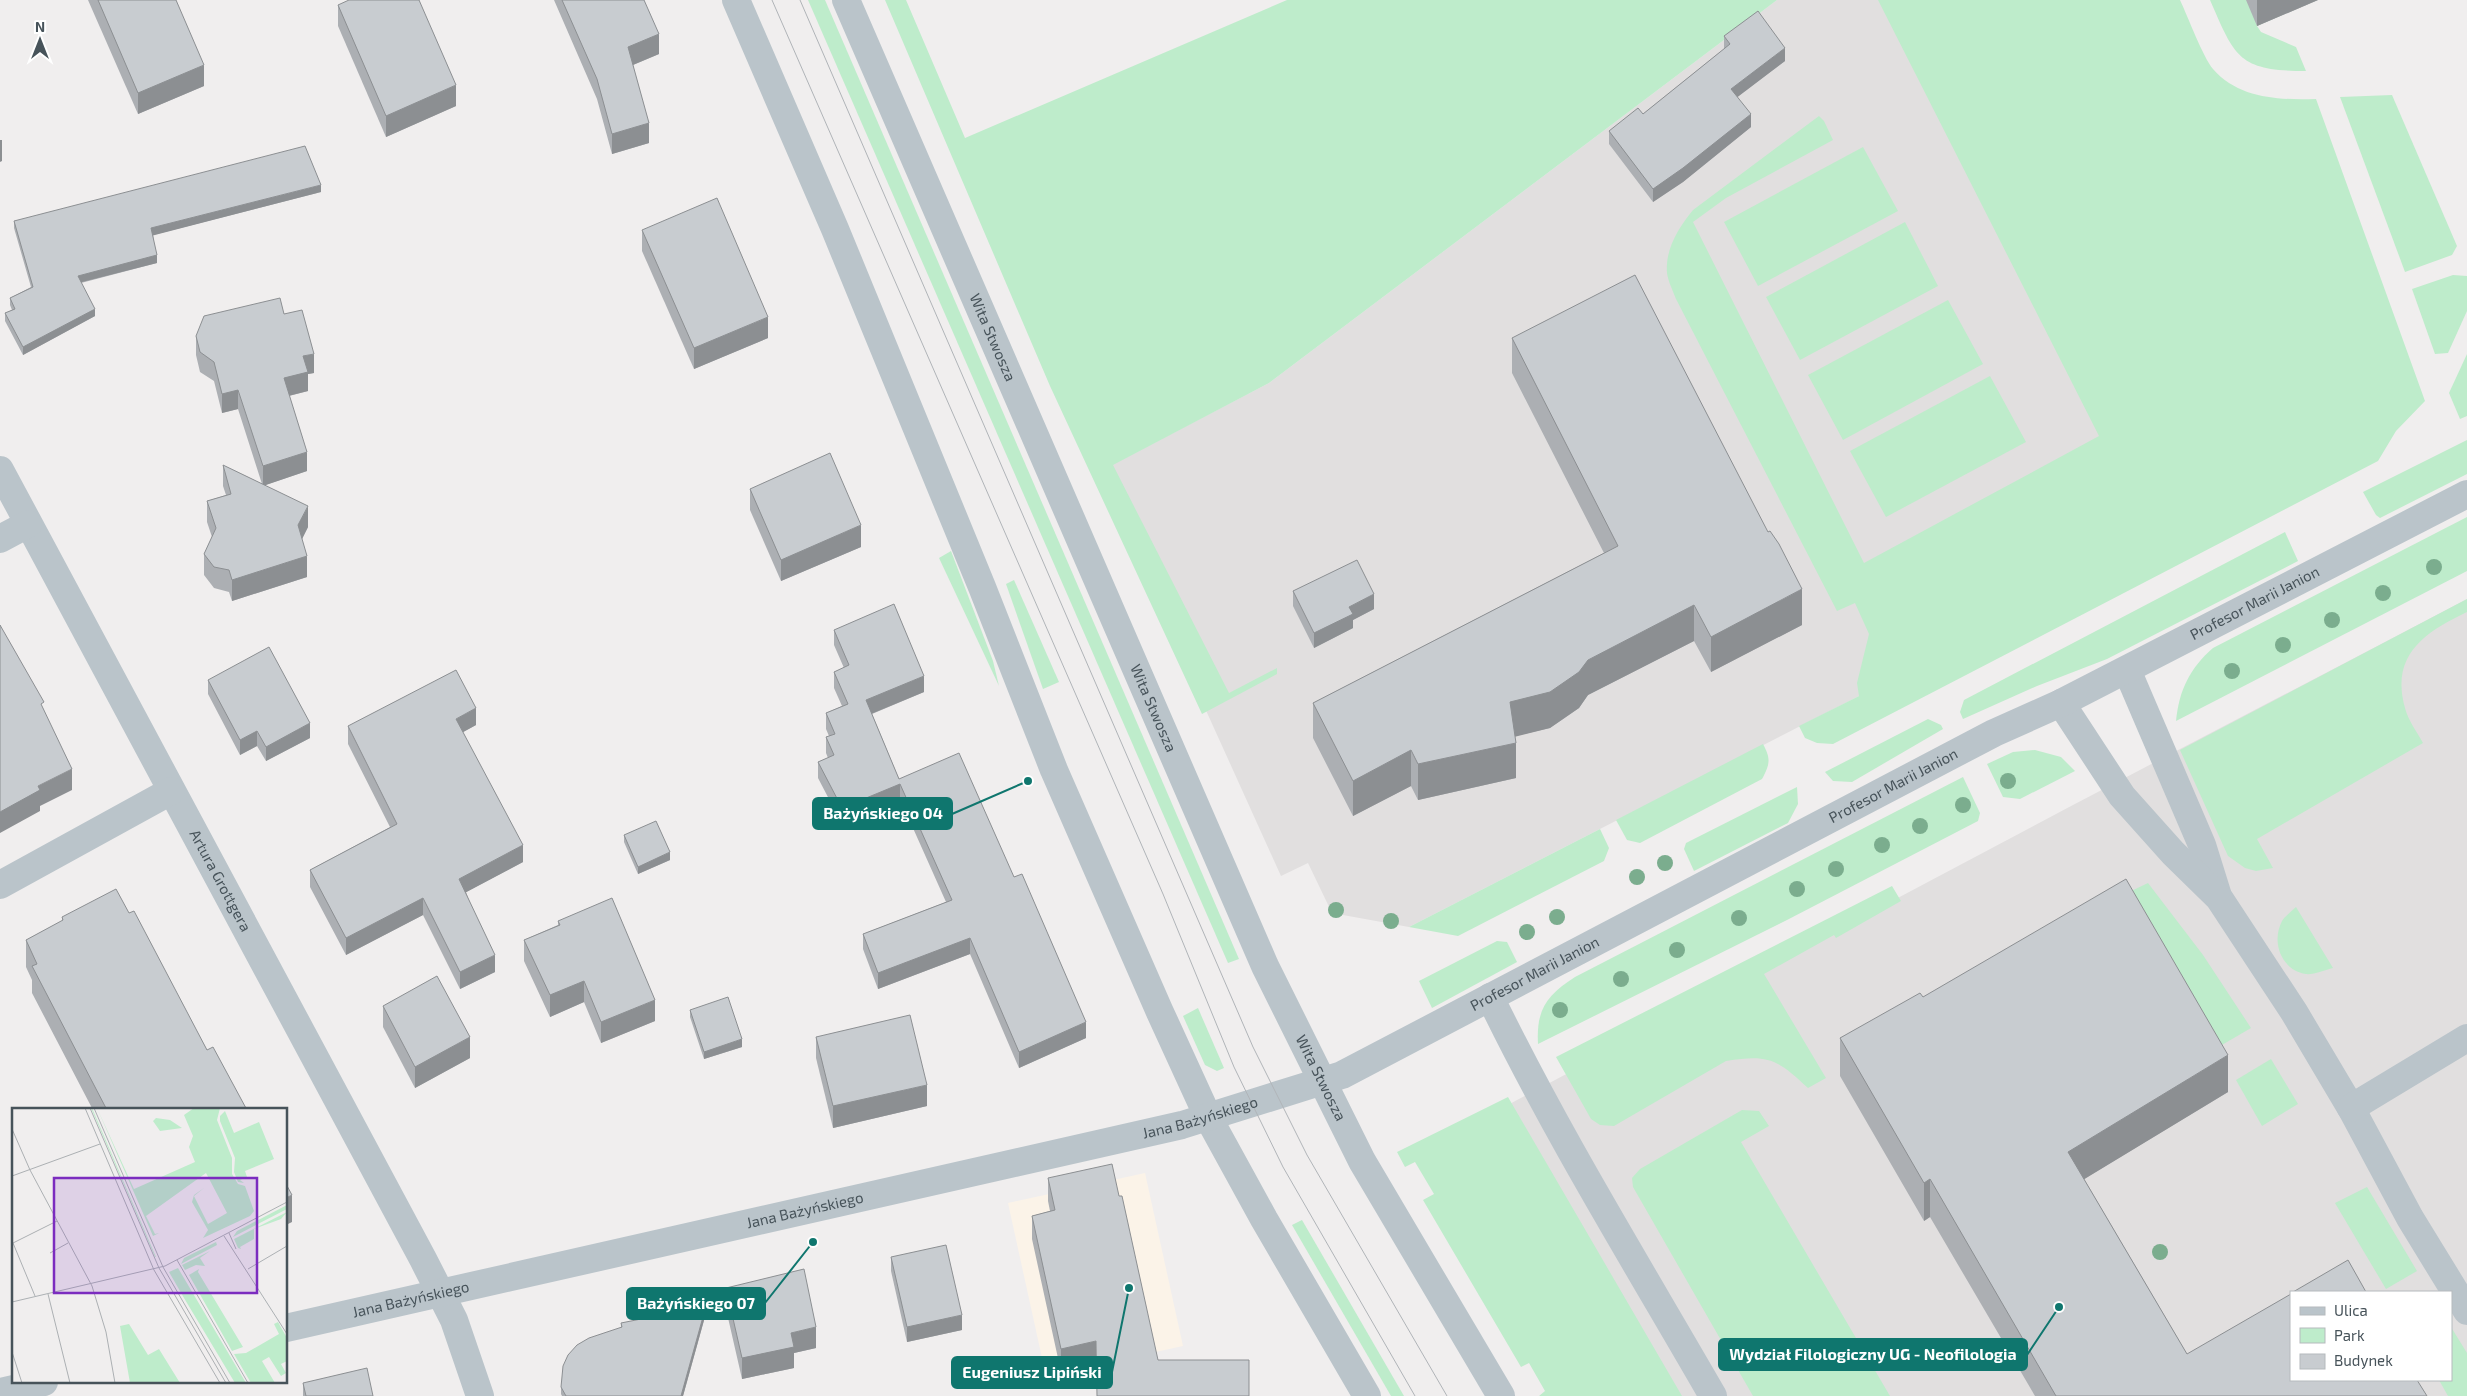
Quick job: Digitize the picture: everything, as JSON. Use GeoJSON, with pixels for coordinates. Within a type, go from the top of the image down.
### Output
{"type":"FeatureCollection","features":[{"type":"Feature","properties":{"kind":"street"},"geometry":{"type":"LineString","coordinates":[[736,0],[839,238],[1054,770],[1208,1117],[1264,1219],[1367,1396]]}},
{"type":"Feature","properties":{"kind":"street","name":"Wita Stwosza"},"geometry":{"type":"LineString","coordinates":[[846,0],[1265,966],[1321,1082],[1362,1161],[1501,1396]]}},
{"type":"Feature","properties":{"kind":"street","name":"Artura Grottgera"},"geometry":{"type":"LineString","coordinates":[[0,470],[454,1320],[480,1396]]}},
{"type":"Feature","properties":{"kind":"street","name":"Profesor Marii Janion"},"geometry":{"type":"LineString","coordinates":[[1321,1082],[1342,1075],[1994,733],[2061,703],[2127,670],[2467,494]]}},
{"type":"Feature","properties":{"kind":"street"},"geometry":{"type":"LineString","coordinates":[[0,539],[28,524]]}},
{"type":"Feature","properties":{"kind":"street"},"geometry":{"type":"LineString","coordinates":[[2127,670],[2202,845],[2219,898]]}},
{"type":"Feature","properties":{"kind":"street"},"geometry":{"type":"LineString","coordinates":[[2061,703],[2122,796],[2173,853],[2219,898],[2294,1012],[2351,1108],[2410,1218],[2467,1311]]}},
{"type":"Feature","properties":{"kind":"street"},"geometry":{"type":"LineString","coordinates":[[0,885],[172,791]]}},
{"type":"Feature","properties":{"kind":"street"},"geometry":{"type":"LineString","coordinates":[[1490,997],[1523,1065],[1585,1178],[1713,1396]]}},
{"type":"Feature","properties":{"kind":"street"},"geometry":{"type":"LineString","coordinates":[[2351,1108],[2467,1038]]}},
{"type":"Feature","properties":{"kind":"street","name":"Jana Bażyńskiego"},"geometry":{"type":"LineString","coordinates":[[288,1328],[1182,1125],[1321,1082]]}},
{"type":"Feature","properties":{"kind":"street"},"geometry":{"type":"LineString","coordinates":[[0,1392],[35,1384]]}},
{"type":"Feature","properties":{"kind":"shaded area"},"geometry":{"type":"Polygon","coordinates":[[[1777,0],[1973,0],[2160,417],[1859,696],[1409,927],[1332,913],[1308,863],[1281,876],[1098,472],[1269,383],[1777,0]]]}},
{"type":"Feature","properties":{"kind":"shaded area"},"geometry":{"type":"Polygon","coordinates":[[[2467,599],[2467,1396],[1565,1396],[1440,1141],[2073,805],[2467,599]]]}},
{"type":"Feature","properties":{"kind":"shaded area"},"geometry":{"type":"Polygon","coordinates":[[[1145,1173],[1183,1346],[1046,1376],[1008,1203],[1145,1173]]]}},
{"type":"Feature","properties":{"kind":"green space"},"geometry":{"type":"Polygon","coordinates":[[[808,0],[825,0],[1239,959],[1228,963],[808,0]]]}},
{"type":"Feature","properties":{"kind":"green space"},"geometry":{"type":"Polygon","coordinates":[[[885,0],[906,0],[965,138],[1287,0],[1777,0],[1269,383],[1113,465],[1229,693],[1277,668],[1277,674],[1202,714],[1050,386],[885,0]]]}},
{"type":"Feature","properties":{"kind":"green space"},"geometry":{"type":"Polygon","coordinates":[[[1878,0],[2180,0],[2205,56],[2213,69],[2223,79],[2248,92],[2261,96],[2288,99],[2316,99],[2425,401],[2396,431],[2378,461],[1833,744],[1817,743],[1805,738],[1799,726],[1859,696],[1857,683],[1869,634],[1855,603],[1837,611],[1669,283],[1667,273],[1668,255],[1678,231],[1693,210],[1819,116],[1824,121],[1833,140],[1726,198],[1693,222],[1864,563],[2099,436],[1878,0]]]}},
{"type":"Feature","properties":{"kind":"green space"},"geometry":{"type":"Polygon","coordinates":[[[2210,0],[2317,0],[2257,26],[2261,32],[2296,47],[2306,71],[2266,68],[2252,64],[2242,57],[2233,48],[2210,0]]]}},
{"type":"Feature","properties":{"kind":"green space"},"geometry":{"type":"Polygon","coordinates":[[[2392,95],[2457,246],[2452,255],[2405,272],[2340,97],[2392,95]]]}},
{"type":"Feature","properties":{"kind":"green space"},"geometry":{"type":"Polygon","coordinates":[[[1863,147],[1898,211],[1758,286],[1724,222],[1863,147]]]}},
{"type":"Feature","properties":{"kind":"green space"},"geometry":{"type":"Polygon","coordinates":[[[1905,222],[1938,286],[1800,360],[1766,297],[1905,222]]]}},
{"type":"Feature","properties":{"kind":"green space"},"geometry":{"type":"Polygon","coordinates":[[[2453,275],[2467,276],[2467,311],[2448,353],[2435,354],[2412,289],[2453,275]]]}},
{"type":"Feature","properties":{"kind":"green space"},"geometry":{"type":"Polygon","coordinates":[[[1948,300],[1983,364],[1843,440],[1808,375],[1948,300]]]}},
{"type":"Feature","properties":{"kind":"green space"},"geometry":{"type":"Polygon","coordinates":[[[2467,354],[2467,416],[2460,419],[2449,393],[2467,354]]]}},
{"type":"Feature","properties":{"kind":"green space"},"geometry":{"type":"Polygon","coordinates":[[[1990,376],[2026,442],[1886,517],[1850,451],[1990,376]]]}},
{"type":"Feature","properties":{"kind":"green space"},"geometry":{"type":"Polygon","coordinates":[[[2467,440],[2467,474],[2380,518],[2376,515],[2363,492],[2467,440]]]}},
{"type":"Feature","properties":{"kind":"green space"},"geometry":{"type":"Polygon","coordinates":[[[2467,517],[2467,571],[2176,721],[2180,699],[2187,680],[2198,663],[2213,648],[2467,517]]]}},
{"type":"Feature","properties":{"kind":"green space"},"geometry":{"type":"Polygon","coordinates":[[[2285,532],[2298,561],[2107,659],[2037,686],[1963,719],[1960,712],[1964,700],[2285,532]]]}},
{"type":"Feature","properties":{"kind":"green space"},"geometry":{"type":"Polygon","coordinates":[[[951,551],[993,661],[999,686],[939,558],[951,551]]]}},
{"type":"Feature","properties":{"kind":"green space"},"geometry":{"type":"Polygon","coordinates":[[[1014,580],[1059,682],[1043,689],[1006,584],[1014,580]]]}},
{"type":"Feature","properties":{"kind":"green space"},"geometry":{"type":"Polygon","coordinates":[[[2467,599],[2467,612],[2437,628],[2425,637],[2407,660],[2402,673],[2402,689],[2406,712],[2423,743],[2257,839],[2273,868],[2256,871],[2245,868],[2228,856],[2180,750],[2467,599]]]}},
{"type":"Feature","properties":{"kind":"green space"},"geometry":{"type":"Polygon","coordinates":[[[1928,719],[1941,725],[1943,729],[1852,782],[1833,781],[1825,772],[1928,719]]]}},
{"type":"Feature","properties":{"kind":"green space"},"geometry":{"type":"Polygon","coordinates":[[[1763,744],[1768,762],[1762,779],[1640,843],[1627,840],[1616,820],[1763,744]]]}},
{"type":"Feature","properties":{"kind":"green space"},"geometry":{"type":"Polygon","coordinates":[[[2035,750],[2061,757],[2075,771],[2020,799],[2003,797],[1987,764],[2013,752],[2035,750]]]}},
{"type":"Feature","properties":{"kind":"green space"},"geometry":{"type":"Polygon","coordinates":[[[1963,777],[1980,813],[1978,821],[1787,920],[1538,1044],[1539,1021],[1545,1004],[1557,990],[1575,977],[1963,777]]]}},
{"type":"Feature","properties":{"kind":"green space"},"geometry":{"type":"Polygon","coordinates":[[[1797,787],[1798,804],[1788,823],[1694,871],[1684,849],[1686,843],[1797,787]]]}},
{"type":"Feature","properties":{"kind":"green space"},"geometry":{"type":"Polygon","coordinates":[[[1600,829],[1609,848],[1604,861],[1458,936],[1409,927],[1600,829]]]}},
{"type":"Feature","properties":{"kind":"green space"},"geometry":{"type":"Polygon","coordinates":[[[2148,883],[2203,955],[2251,1028],[2215,1049],[2127,893],[2148,883]]]}},
{"type":"Feature","properties":{"kind":"green space"},"geometry":{"type":"Polygon","coordinates":[[[1892,886],[1901,901],[1836,938],[1834,935],[1764,974],[1826,1078],[1808,1088],[1780,1065],[1771,1061],[1753,1058],[1726,1061],[1614,1126],[1600,1125],[1591,1119],[1556,1057],[1892,886]]]}},
{"type":"Feature","properties":{"kind":"green space"},"geometry":{"type":"Polygon","coordinates":[[[2296,907],[2333,968],[2306,974],[2290,967],[2280,954],[2278,946],[2279,929],[2283,919],[2296,907]]]}},
{"type":"Feature","properties":{"kind":"green space"},"geometry":{"type":"Polygon","coordinates":[[[1497,941],[1507,942],[1517,962],[1432,1008],[1419,981],[1497,941]]]}},
{"type":"Feature","properties":{"kind":"green space"},"geometry":{"type":"Polygon","coordinates":[[[1198,1008],[1224,1068],[1217,1071],[1205,1065],[1183,1016],[1198,1008]]]}},
{"type":"Feature","properties":{"kind":"green space"},"geometry":{"type":"Polygon","coordinates":[[[2271,1059],[2298,1104],[2262,1126],[2236,1080],[2271,1059]]]}},
{"type":"Feature","properties":{"kind":"green space"},"geometry":{"type":"Polygon","coordinates":[[[1508,1097],[1682,1396],[1539,1396],[1545,1391],[1529,1363],[1521,1367],[1423,1200],[1434,1194],[1415,1162],[1405,1167],[1397,1152],[1508,1097]]]}},
{"type":"Feature","properties":{"kind":"green space"},"geometry":{"type":"Polygon","coordinates":[[[1742,1110],[1759,1111],[1769,1126],[1741,1142],[1890,1396],[1753,1396],[1633,1187],[1632,1178],[1640,1169],[1742,1110]]]}},
{"type":"Feature","properties":{"kind":"green space"},"geometry":{"type":"Polygon","coordinates":[[[2367,1187],[2417,1271],[2386,1289],[2335,1203],[2367,1187]]]}},
{"type":"Feature","properties":{"kind":"green space"},"geometry":{"type":"Polygon","coordinates":[[[1302,1220],[1404,1396],[1391,1396],[1292,1225],[1302,1220]]]}},
{"type":"Feature","properties":{"kind":"green space"},"geometry":{"type":"Polygon","coordinates":[[[2452,1329],[2467,1353],[2467,1396],[2448,1396],[2440,1381],[2452,1381],[2452,1329]]]}},
{"type":"Feature","properties":{"kind":"building"},"geometry":{"type":"Polygon","coordinates":[[[98,0],[176,0],[204,65],[138,93],[98,0]]]}},
{"type":"Feature","properties":{"kind":"building"},"geometry":{"type":"Polygon","coordinates":[[[349,0],[419,0],[456,85],[386,116],[338,5],[349,0]]]}},
{"type":"Feature","properties":{"kind":"building"},"geometry":{"type":"Polygon","coordinates":[[[562,0],[644,0],[659,34],[628,47],[649,123],[612,134],[597,79],[562,0]]]}},
{"type":"Feature","properties":{"kind":"building"},"geometry":{"type":"Polygon","coordinates":[[[1758,11],[1785,48],[1731,89],[1751,114],[1683,168],[1653,189],[1609,131],[1638,108],[1643,114],[1730,44],[1724,36],[1758,11]]]}},
{"type":"Feature","properties":{"kind":"building"},"geometry":{"type":"Polygon","coordinates":[[[305,146],[321,185],[151,228],[157,255],[78,276],[95,309],[23,347],[5,313],[15,309],[10,298],[33,287],[14,221],[305,146]]]}},
{"type":"Feature","properties":{"kind":"building"},"geometry":{"type":"Polygon","coordinates":[[[717,198],[768,317],[694,348],[642,230],[717,198]]]}},
{"type":"Feature","properties":{"kind":"building"},"geometry":{"type":"Polygon","coordinates":[[[1635,275],[1768,532],[1770,531],[1779,544],[1802,589],[1711,637],[1694,605],[1588,660],[1579,672],[1550,692],[1510,702],[1516,743],[1418,764],[1411,750],[1353,781],[1313,703],[1618,546],[1512,338],[1635,275]]]}},
{"type":"Feature","properties":{"kind":"building"},"geometry":{"type":"Polygon","coordinates":[[[280,298],[284,314],[302,310],[314,354],[303,356],[308,372],[284,378],[307,452],[263,466],[238,390],[222,394],[214,362],[200,352],[196,336],[204,316],[280,298]]]}},
{"type":"Feature","properties":{"kind":"building"},"geometry":{"type":"Polygon","coordinates":[[[830,453],[861,525],[781,560],[750,489],[830,453]]]}},
{"type":"Feature","properties":{"kind":"building"},"geometry":{"type":"Polygon","coordinates":[[[223,465],[308,506],[298,525],[307,556],[232,580],[229,570],[214,567],[204,554],[216,528],[207,501],[231,494],[223,465]]]}},
{"type":"Feature","properties":{"kind":"building"},"geometry":{"type":"Polygon","coordinates":[[[1357,560],[1374,594],[1349,607],[1353,614],[1314,633],[1293,591],[1357,560]]]}},
{"type":"Feature","properties":{"kind":"building"},"geometry":{"type":"Polygon","coordinates":[[[894,604],[924,676],[866,700],[899,779],[959,753],[1014,877],[1022,874],[1086,1022],[1019,1052],[970,938],[878,973],[863,934],[952,900],[900,784],[842,808],[818,762],[834,755],[826,737],[835,734],[826,713],[848,704],[834,672],[849,665],[834,630],[894,604]]]}},
{"type":"Feature","properties":{"kind":"building"},"geometry":{"type":"Polygon","coordinates":[[[0,625],[44,702],[41,704],[72,769],[38,786],[40,790],[0,812],[0,625]]]}},
{"type":"Feature","properties":{"kind":"building"},"geometry":{"type":"Polygon","coordinates":[[[269,647],[310,723],[266,747],[257,731],[240,740],[208,680],[269,647]]]}},
{"type":"Feature","properties":{"kind":"building"},"geometry":{"type":"Polygon","coordinates":[[[456,670],[476,708],[456,719],[523,845],[459,879],[495,955],[460,972],[423,898],[346,938],[310,870],[397,824],[348,726],[456,670]]]}},
{"type":"Feature","properties":{"kind":"building"},"geometry":{"type":"Polygon","coordinates":[[[656,821],[670,852],[638,867],[624,835],[656,821]]]}},
{"type":"Feature","properties":{"kind":"building"},"geometry":{"type":"Polygon","coordinates":[[[2126,879],[2228,1055],[2068,1152],[2187,1354],[2290,1295],[2290,1381],[2418,1381],[2427,1396],[2056,1396],[1930,1179],[1924,1183],[1840,1038],[1920,993],[1923,997],[2126,879]]]}},
{"type":"Feature","properties":{"kind":"building"},"geometry":{"type":"Polygon","coordinates":[[[116,889],[129,913],[134,911],[207,1050],[213,1047],[246,1108],[106,1108],[32,966],[37,964],[26,940],[63,920],[62,917],[116,889]]]}},
{"type":"Feature","properties":{"kind":"building"},"geometry":{"type":"Polygon","coordinates":[[[612,898],[655,1000],[601,1022],[584,981],[550,995],[524,940],[560,925],[558,921],[612,898]]]}},
{"type":"Feature","properties":{"kind":"building"},"geometry":{"type":"Polygon","coordinates":[[[437,976],[470,1037],[415,1067],[383,1006],[437,976]]]}},
{"type":"Feature","properties":{"kind":"building"},"geometry":{"type":"Polygon","coordinates":[[[728,997],[742,1039],[704,1052],[690,1010],[728,997]]]}},
{"type":"Feature","properties":{"kind":"building"},"geometry":{"type":"Polygon","coordinates":[[[910,1015],[927,1085],[833,1106],[816,1037],[910,1015]]]}},
{"type":"Feature","properties":{"kind":"building"},"geometry":{"type":"Polygon","coordinates":[[[1112,1164],[1119,1196],[1122,1196],[1158,1360],[1249,1360],[1249,1396],[1097,1396],[1096,1341],[1061,1349],[1032,1216],[1055,1210],[1048,1178],[1112,1164]]]}},
{"type":"Feature","properties":{"kind":"building"},"geometry":{"type":"Polygon","coordinates":[[[288,1188],[292,1195],[288,1197],[288,1188]]]}},
{"type":"Feature","properties":{"kind":"building"},"geometry":{"type":"Polygon","coordinates":[[[946,1245],[962,1315],[907,1327],[891,1257],[946,1245]]]}},
{"type":"Feature","properties":{"kind":"building"},"geometry":{"type":"Polygon","coordinates":[[[2348,1260],[2365,1291],[2295,1291],[2348,1260]]]}},
{"type":"Feature","properties":{"kind":"building"},"geometry":{"type":"Polygon","coordinates":[[[804,1269],[816,1327],[791,1333],[794,1347],[742,1358],[726,1288],[804,1269]]]}},
{"type":"Feature","properties":{"kind":"building"},"geometry":{"type":"Polygon","coordinates":[[[706,1306],[681,1396],[566,1396],[561,1387],[563,1366],[568,1355],[577,1345],[589,1338],[622,1327],[621,1323],[706,1306]]]}},
{"type":"Feature","properties":{"kind":"building"},"geometry":{"type":"Polygon","coordinates":[[[367,1368],[373,1396],[306,1396],[303,1383],[367,1368]]]}},
{"type":"Feature","properties":{"kind":"tram line"},"geometry":{"type":"LineString","coordinates":[[772,0],[1163,894],[1234,1067],[1283,1167],[1415,1396]]}},
{"type":"Feature","properties":{"kind":"tram line"},"geometry":{"type":"LineString","coordinates":[[800,0],[1253,1047],[1307,1155],[1447,1396]]}},
{"type":"Feature","properties":{"kind":"place","name":"Bażyńskiego 04"},"geometry":{"type":"Point","coordinates":[1028,781]}},
{"type":"Feature","properties":{"kind":"place","name":"Bażyńskiego 07"},"geometry":{"type":"Point","coordinates":[813,1242]}},
{"type":"Feature","properties":{"kind":"place","name":"Eugeniusz Lipiński"},"geometry":{"type":"Point","coordinates":[1129,1288]}},
{"type":"Feature","properties":{"kind":"place","name":"Wydział Filologiczny UG - Neofilologia"},"geometry":{"type":"Point","coordinates":[2059,1307]}}]}
